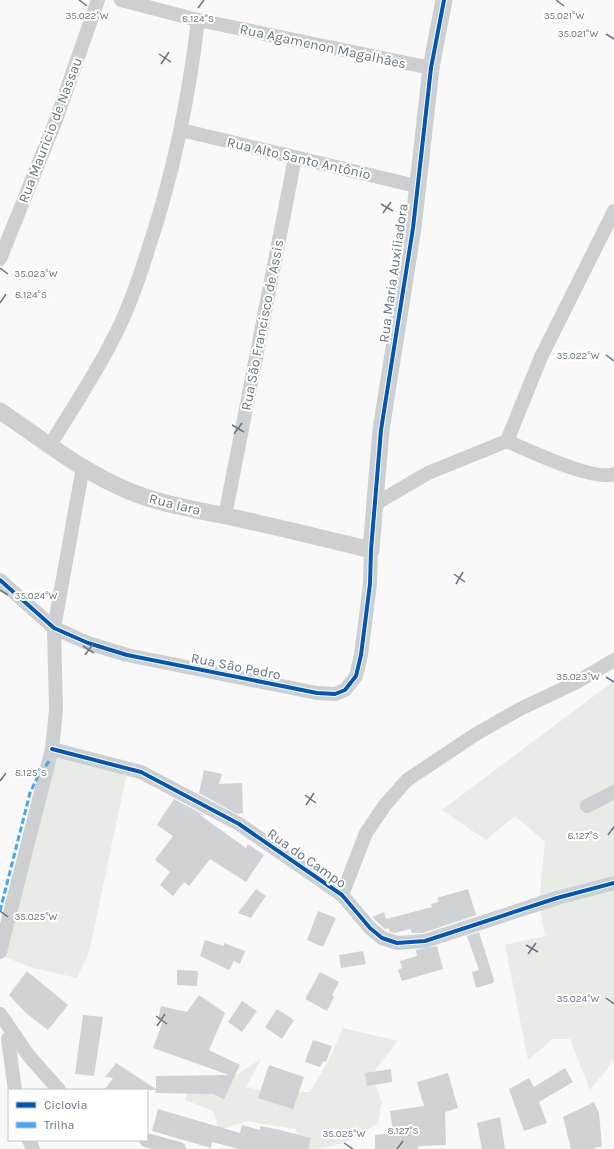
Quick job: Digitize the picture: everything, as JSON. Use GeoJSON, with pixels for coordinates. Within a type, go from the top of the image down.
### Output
{"type":"FeatureCollection","features":[{"type":"Feature","properties":{"kind":"street","name":"Rua Mauricio de Nassau"},"geometry":{"type":"LineString","coordinates":[[0,259],[56,120],[98,0]]}},
{"type":"Feature","properties":{"kind":"street","name":"Rua Agamenon Magalhães"},"geometry":{"type":"LineString","coordinates":[[121,0],[198,20],[431,68]]}},
{"type":"Feature","properties":{"kind":"street","name":"Rua Maria Auxiliadora"},"geometry":{"type":"LineString","coordinates":[[371,550],[381,430],[413,228],[416,186],[431,68],[444,0]]}},
{"type":"Feature","properties":{"kind":"street"},"geometry":{"type":"LineString","coordinates":[[50,445],[112,343],[134,291],[163,203],[181,130],[193,62],[198,20]]}},
{"type":"Feature","properties":{"kind":"street","name":"Rua Alto Santo Antônio"},"geometry":{"type":"LineString","coordinates":[[181,130],[416,186]]}},
{"type":"Feature","properties":{"kind":"street","name":"Rua São Francisco de Assis"},"geometry":{"type":"LineString","coordinates":[[225,516],[295,158]]}},
{"type":"Feature","properties":{"kind":"street"},"geometry":{"type":"LineString","coordinates":[[507,441],[541,357],[614,211]]}},
{"type":"Feature","properties":{"kind":"street","name":"Rua Iara"},"geometry":{"type":"LineString","coordinates":[[0,411],[83,467],[106,481],[130,492],[168,505],[225,516],[371,550]]}},
{"type":"Feature","properties":{"kind":"street"},"geometry":{"type":"LineString","coordinates":[[375,504],[428,473],[507,441],[559,464],[591,473],[609,476],[614,474]]}},
{"type":"Feature","properties":{"kind":"street"},"geometry":{"type":"LineString","coordinates":[[0,952],[52,749],[56,710],[54,628],[83,467]]}},
{"type":"Feature","properties":{"kind":"street","name":"Rua São Pedro"},"geometry":{"type":"LineString","coordinates":[[0,580],[54,628],[88,643],[127,655],[317,693],[335,694],[345,690],[356,676],[361,655],[368,600],[371,550]]}},
{"type":"Feature","properties":{"kind":"street","name":"Rua do Campo"},"geometry":{"type":"LineString","coordinates":[[342,895],[366,833],[385,805],[407,780],[476,734],[520,709],[577,682],[614,660]]}},
{"type":"Feature","properties":{"kind":"street","name":"Rua do Campo"},"geometry":{"type":"LineString","coordinates":[[52,749],[119,765],[154,778],[239,824],[342,895],[370,928],[382,938],[397,943],[425,941],[557,898],[614,884]]}},
{"type":"Feature","properties":{"kind":"street"},"geometry":{"type":"LineString","coordinates":[[587,806],[614,792]]}},
{"type":"Feature","properties":{"kind":"street"},"geometry":{"type":"LineString","coordinates":[[0,1014],[7,1039],[15,1089]]}},
{"type":"Feature","properties":{"kind":"street"},"geometry":{"type":"LineString","coordinates":[[7,1039],[29,1056],[58,1089]]}},
{"type":"Feature","properties":{"kind":"street"},"geometry":{"type":"LineString","coordinates":[[148,1141],[179,1149]]}},
{"type":"Feature","properties":{"kind":"shaded area"},"geometry":{"type":"Polygon","coordinates":[[[614,681],[614,1060],[590,1090],[570,1039],[553,1039],[528,1060],[505,945],[545,936],[539,903],[545,842],[515,816],[486,840],[442,810],[614,681]]]}},
{"type":"Feature","properties":{"kind":"shaded area"},"geometry":{"type":"Polygon","coordinates":[[[53,752],[128,768],[89,952],[77,978],[33,968],[0,955],[53,752]]]}},
{"type":"Feature","properties":{"kind":"shaded area"},"geometry":{"type":"Polygon","coordinates":[[[343,1028],[398,1041],[371,1075],[382,1102],[378,1123],[344,1142],[317,1149],[306,1149],[295,1129],[247,1121],[219,1130],[213,1111],[185,1100],[190,1082],[233,1077],[261,1059],[246,1087],[270,1092],[310,1092],[328,1062],[343,1028]]]}},
{"type":"Feature","properties":{"kind":"building"},"geometry":{"type":"Polygon","coordinates":[[[204,770],[222,774],[219,784],[242,783],[243,813],[237,814],[199,793],[204,770]]]}},
{"type":"Feature","properties":{"kind":"building"},"geometry":{"type":"Polygon","coordinates":[[[174,799],[204,815],[200,815],[246,848],[248,844],[264,855],[246,882],[210,859],[189,886],[184,882],[173,896],[160,885],[170,872],[155,860],[173,836],[157,825],[174,799]]]}},
{"type":"Feature","properties":{"kind":"building"},"geometry":{"type":"Polygon","coordinates":[[[256,889],[266,896],[251,918],[238,913],[256,889]]]}},
{"type":"Feature","properties":{"kind":"building"},"geometry":{"type":"Polygon","coordinates":[[[468,889],[476,915],[423,933],[412,933],[410,929],[395,933],[390,932],[389,928],[385,929],[372,917],[384,912],[386,919],[432,907],[431,904],[439,902],[437,898],[468,889]]]}},
{"type":"Feature","properties":{"kind":"building"},"geometry":{"type":"Polygon","coordinates":[[[318,911],[336,918],[323,947],[307,940],[318,911]]]}},
{"type":"Feature","properties":{"kind":"building"},"geometry":{"type":"Polygon","coordinates":[[[479,932],[494,980],[493,983],[476,988],[472,972],[479,970],[467,936],[479,932]]]}},
{"type":"Feature","properties":{"kind":"building"},"geometry":{"type":"Polygon","coordinates":[[[205,940],[224,946],[224,943],[245,951],[240,964],[234,961],[229,970],[200,956],[205,940]]]}},
{"type":"Feature","properties":{"kind":"building"},"geometry":{"type":"Polygon","coordinates":[[[437,946],[443,969],[402,981],[398,970],[402,968],[400,961],[417,956],[416,950],[437,946]]]}},
{"type":"Feature","properties":{"kind":"building"},"geometry":{"type":"Polygon","coordinates":[[[363,951],[366,964],[341,968],[339,955],[363,951]]]}},
{"type":"Feature","properties":{"kind":"building"},"geometry":{"type":"Polygon","coordinates":[[[177,970],[198,971],[197,986],[177,985],[177,970]]]}},
{"type":"Feature","properties":{"kind":"building"},"geometry":{"type":"Polygon","coordinates":[[[27,971],[68,1005],[48,1030],[26,1013],[9,995],[27,971]]]}},
{"type":"Feature","properties":{"kind":"building"},"geometry":{"type":"Polygon","coordinates":[[[320,972],[339,982],[332,995],[334,997],[327,1011],[305,999],[320,972]]]}},
{"type":"Feature","properties":{"kind":"building"},"geometry":{"type":"Polygon","coordinates":[[[199,995],[225,1013],[209,1050],[240,1065],[224,1099],[213,1094],[155,1093],[156,1090],[148,1089],[105,1089],[113,1078],[105,1077],[116,1063],[156,1089],[156,1076],[229,1075],[153,1048],[163,1021],[158,1020],[161,1006],[187,1012],[199,995]]]}},
{"type":"Feature","properties":{"kind":"building"},"geometry":{"type":"Polygon","coordinates":[[[242,1001],[257,1011],[242,1032],[228,1022],[242,1001]]]}},
{"type":"Feature","properties":{"kind":"building"},"geometry":{"type":"Polygon","coordinates":[[[277,1009],[294,1020],[282,1039],[265,1027],[277,1009]]]}},
{"type":"Feature","properties":{"kind":"building"},"geometry":{"type":"Polygon","coordinates":[[[83,1015],[103,1017],[94,1076],[75,1074],[83,1015]]]}},
{"type":"Feature","properties":{"kind":"building"},"geometry":{"type":"Polygon","coordinates":[[[313,1040],[332,1046],[326,1062],[323,1061],[320,1067],[305,1062],[313,1040]]]}},
{"type":"Feature","properties":{"kind":"building"},"geometry":{"type":"Polygon","coordinates":[[[269,1065],[304,1077],[293,1109],[258,1098],[269,1065]]]}},
{"type":"Feature","properties":{"kind":"building"},"geometry":{"type":"Polygon","coordinates":[[[565,1068],[573,1082],[539,1102],[547,1123],[524,1131],[509,1089],[529,1078],[534,1087],[565,1068]]]}},
{"type":"Feature","properties":{"kind":"building"},"geometry":{"type":"Polygon","coordinates":[[[391,1069],[392,1082],[367,1086],[365,1073],[391,1069]]]}},
{"type":"Feature","properties":{"kind":"building"},"geometry":{"type":"Polygon","coordinates":[[[448,1073],[458,1108],[445,1112],[446,1145],[418,1146],[418,1149],[375,1149],[375,1135],[393,1133],[390,1111],[424,1106],[417,1082],[448,1073]]]}},
{"type":"Feature","properties":{"kind":"building"},"geometry":{"type":"Polygon","coordinates":[[[594,1102],[599,1113],[602,1146],[592,1149],[571,1149],[563,1117],[594,1102]]]}},
{"type":"Feature","properties":{"kind":"building"},"geometry":{"type":"Polygon","coordinates":[[[158,1109],[240,1133],[242,1125],[260,1130],[260,1126],[311,1138],[308,1149],[239,1149],[212,1142],[211,1148],[152,1131],[158,1109]]]}},
{"type":"Feature","properties":{"kind":"building"},"geometry":{"type":"Polygon","coordinates":[[[500,1117],[505,1149],[482,1149],[477,1123],[500,1117]]]}},
{"type":"Feature","properties":{"kind":"marked path"},"geometry":{"type":"LineString","coordinates":[[0,911],[30,793],[38,776],[50,760]]}},
{"type":"Feature","properties":{"kind":"cycle path"},"geometry":{"type":"LineString","coordinates":[[0,580],[54,628],[88,643],[127,655],[317,693],[335,694],[345,690],[356,676],[361,655],[370,584],[371,550],[381,430],[413,228],[431,68],[444,0]]}},
{"type":"Feature","properties":{"kind":"cycle path"},"geometry":{"type":"LineString","coordinates":[[52,749],[141,772],[239,824],[342,895],[370,928],[382,938],[397,943],[425,941],[557,898],[614,883]]}}]}
